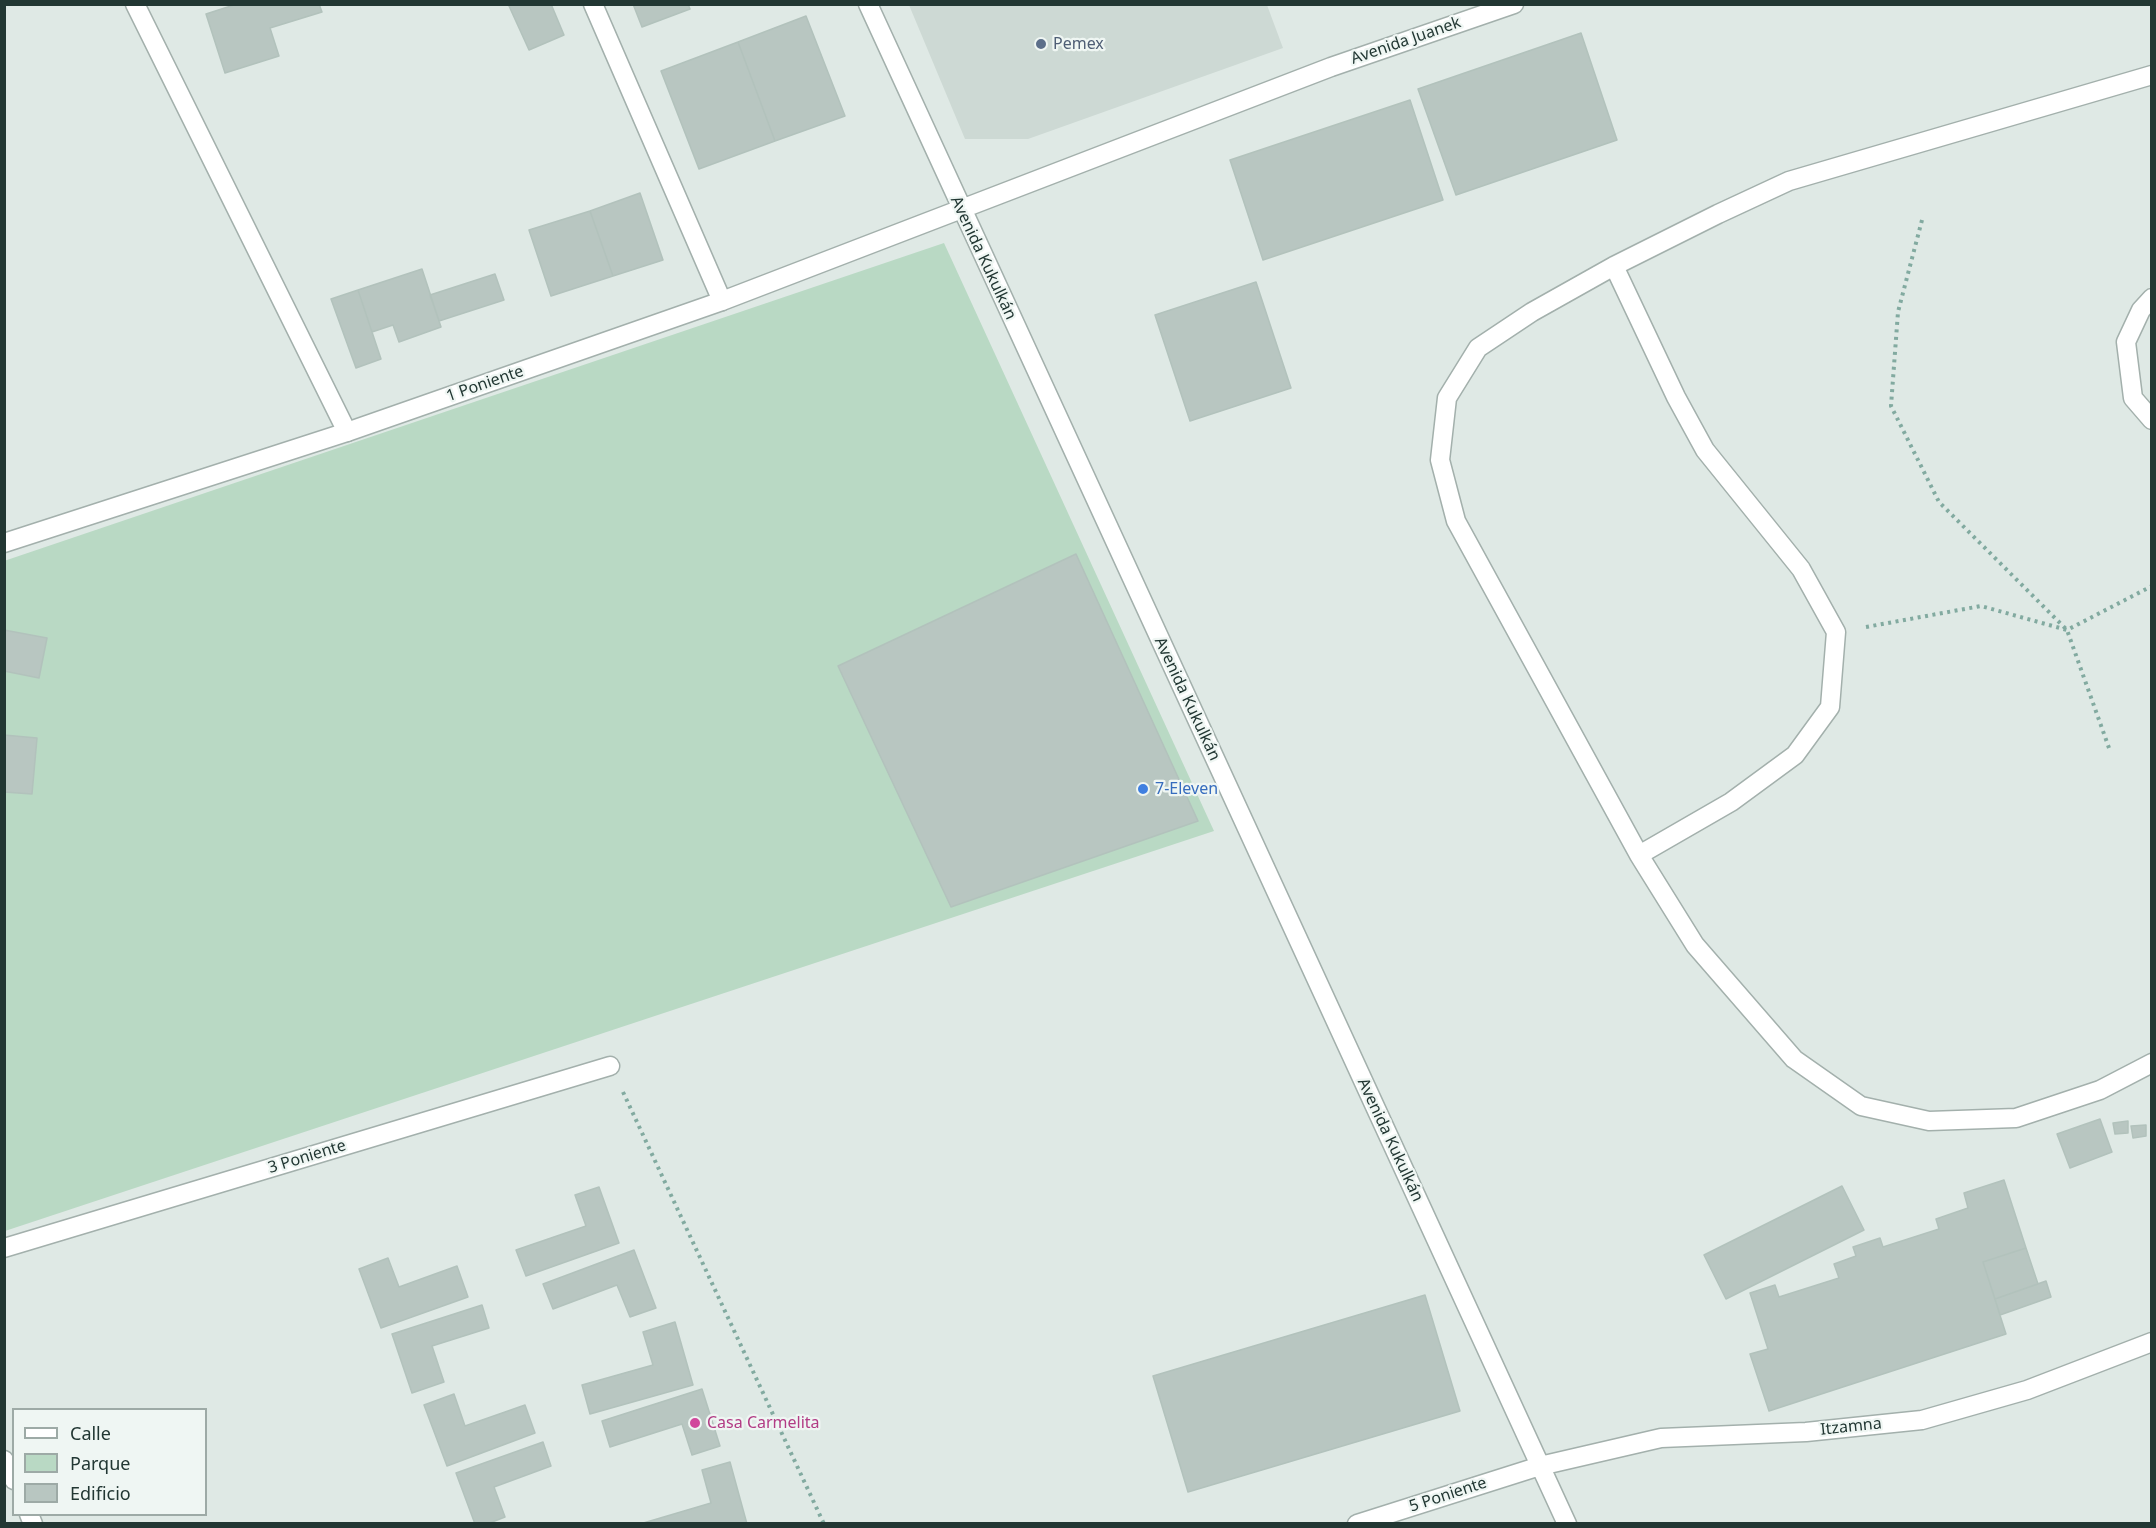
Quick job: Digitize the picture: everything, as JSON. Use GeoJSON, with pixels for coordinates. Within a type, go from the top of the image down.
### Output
{"type":"FeatureCollection","features":[{"type":"Feature","properties":{"kind":"street"},"geometry":{"type":"LineString","coordinates":[[135,4],[347,432]]}},
{"type":"Feature","properties":{"kind":"street"},"geometry":{"type":"LineString","coordinates":[[593,4],[722,301]]}},
{"type":"Feature","properties":{"kind":"street","name":"Avenida Kukulkán"},"geometry":{"type":"LineString","coordinates":[[868,4],[1567,1524]]}},
{"type":"Feature","properties":{"kind":"street","name":"Avenida Juanek"},"geometry":{"type":"LineString","coordinates":[[960,208],[1331,67],[1514,4]]}},
{"type":"Feature","properties":{"kind":"street"},"geometry":{"type":"LineString","coordinates":[[2151,75],[1789,181],[1614,266],[1532,312],[1478,348],[1447,398],[1440,460],[1456,521],[1639,855],[1695,945],[1794,1059],[1862,1106],[1929,1121],[2016,1118],[2100,1090],[2151,1063]]}},
{"type":"Feature","properties":{"kind":"street","name":"1 Poniente"},"geometry":{"type":"LineString","coordinates":[[4,543],[347,432],[722,301],[960,208]]}},
{"type":"Feature","properties":{"kind":"street"},"geometry":{"type":"LineString","coordinates":[[1614,266],[1676,397],[1706,450],[1801,569],[1836,633],[1830,707],[1796,755],[1731,802],[1639,855]]}},
{"type":"Feature","properties":{"kind":"street"},"geometry":{"type":"LineString","coordinates":[[2151,298],[2141,310],[2126,342],[2133,398],[2151,420]]}},
{"type":"Feature","properties":{"kind":"street","name":"3 Poniente"},"geometry":{"type":"LineString","coordinates":[[4,1248],[610,1066]]}},
{"type":"Feature","properties":{"kind":"street","name":"Itzamna"},"geometry":{"type":"LineString","coordinates":[[1540,1466],[1661,1438],[1806,1432],[1922,1420],[2026,1390],[2151,1342]]}},
{"type":"Feature","properties":{"kind":"street"},"geometry":{"type":"LineString","coordinates":[[4,1460],[12,1476]]}},
{"type":"Feature","properties":{"kind":"street","name":"5 Poniente"},"geometry":{"type":"LineString","coordinates":[[1357,1524],[1540,1466]]}},
{"type":"Feature","properties":{"kind":"path"},"geometry":{"type":"LineString","coordinates":[[1922,220],[1898,312],[1891,406],[1939,502],[2067,630],[2109,748]]}},
{"type":"Feature","properties":{"kind":"path"},"geometry":{"type":"LineString","coordinates":[[1836,633],[1981,606],[2067,630],[2151,586]]}},
{"type":"Feature","properties":{"kind":"path"},"geometry":{"type":"LineString","coordinates":[[610,1066],[824,1524]]}},
{"type":"Feature","properties":{"kind":"shaded area"},"geometry":{"type":"Polygon","coordinates":[[[909,5],[1267,5],[1283,48],[1028,139],[965,139],[909,5]]]}},
{"type":"Feature","properties":{"kind":"green space"},"geometry":{"type":"Polygon","coordinates":[[[944,243],[1214,831],[5,1231],[4,561],[944,243]]]}},
{"type":"Feature","properties":{"kind":"building"},"geometry":{"type":"Polygon","coordinates":[[[237,4],[319,4],[322,12],[270,28],[279,56],[225,73],[206,14],[237,4]]]}},
{"type":"Feature","properties":{"kind":"building"},"geometry":{"type":"Polygon","coordinates":[[[512,4],[551,4],[564,35],[529,50],[509,6],[512,4]]]}},
{"type":"Feature","properties":{"kind":"building"},"geometry":{"type":"Polygon","coordinates":[[[633,4],[688,4],[690,9],[642,27],[633,4]]]}},
{"type":"Feature","properties":{"kind":"building"},"geometry":{"type":"Polygon","coordinates":[[[806,16],[845,116],[775,141],[738,42],[806,16]]]}},
{"type":"Feature","properties":{"kind":"building"},"geometry":{"type":"Polygon","coordinates":[[[1581,33],[1617,140],[1456,195],[1418,89],[1581,33]]]}},
{"type":"Feature","properties":{"kind":"building"},"geometry":{"type":"Polygon","coordinates":[[[738,42],[775,141],[699,169],[661,71],[738,42]]]}},
{"type":"Feature","properties":{"kind":"building"},"geometry":{"type":"Polygon","coordinates":[[[1410,100],[1443,200],[1263,260],[1230,160],[1410,100]]]}},
{"type":"Feature","properties":{"kind":"building"},"geometry":{"type":"Polygon","coordinates":[[[640,193],[663,260],[613,276],[590,211],[640,193]]]}},
{"type":"Feature","properties":{"kind":"building"},"geometry":{"type":"Polygon","coordinates":[[[590,211],[613,276],[551,296],[529,230],[590,211]]]}},
{"type":"Feature","properties":{"kind":"building"},"geometry":{"type":"Polygon","coordinates":[[[422,269],[441,327],[399,342],[393,325],[372,332],[358,290],[422,269]]]}},
{"type":"Feature","properties":{"kind":"building"},"geometry":{"type":"Polygon","coordinates":[[[495,274],[504,300],[439,321],[430,295],[495,274]]]}},
{"type":"Feature","properties":{"kind":"building"},"geometry":{"type":"Polygon","coordinates":[[[1256,282],[1291,388],[1190,421],[1155,315],[1256,282]]]}},
{"type":"Feature","properties":{"kind":"building"},"geometry":{"type":"Polygon","coordinates":[[[358,290],[381,359],[356,368],[331,299],[358,290]]]}},
{"type":"Feature","properties":{"kind":"building"},"geometry":{"type":"Polygon","coordinates":[[[1076,554],[1198,821],[951,907],[838,666],[1076,554]]]}},
{"type":"Feature","properties":{"kind":"building"},"geometry":{"type":"Polygon","coordinates":[[[4,630],[47,638],[39,678],[4,671],[4,630]]]}},
{"type":"Feature","properties":{"kind":"building"},"geometry":{"type":"Polygon","coordinates":[[[4,735],[37,738],[32,794],[4,792],[4,735]]]}},
{"type":"Feature","properties":{"kind":"building"},"geometry":{"type":"Polygon","coordinates":[[[2100,1119],[2112,1152],[2070,1168],[2057,1134],[2100,1119]]]}},
{"type":"Feature","properties":{"kind":"building"},"geometry":{"type":"Polygon","coordinates":[[[2128,1121],[2128,1133],[2115,1134],[2113,1123],[2128,1121]]]}},
{"type":"Feature","properties":{"kind":"building"},"geometry":{"type":"Polygon","coordinates":[[[2146,1125],[2146,1136],[2133,1138],[2131,1126],[2146,1125]]]}},
{"type":"Feature","properties":{"kind":"building"},"geometry":{"type":"Polygon","coordinates":[[[2004,1180],[2026,1248],[1983,1262],[2006,1334],[1769,1411],[1750,1354],[1768,1349],[1750,1293],[1775,1285],[1779,1297],[1839,1278],[1834,1264],[1856,1256],[1853,1247],[1880,1238],[1883,1247],[1939,1229],[1936,1219],[1968,1208],[1964,1193],[2004,1180]]]}},
{"type":"Feature","properties":{"kind":"building"},"geometry":{"type":"Polygon","coordinates":[[[1842,1186],[1864,1230],[1726,1299],[1704,1255],[1842,1186]]]}},
{"type":"Feature","properties":{"kind":"building"},"geometry":{"type":"Polygon","coordinates":[[[599,1187],[619,1243],[526,1276],[516,1250],[586,1226],[575,1195],[599,1187]]]}},
{"type":"Feature","properties":{"kind":"building"},"geometry":{"type":"Polygon","coordinates":[[[2026,1248],[2038,1284],[1995,1299],[1983,1262],[2026,1248]]]}},
{"type":"Feature","properties":{"kind":"building"},"geometry":{"type":"Polygon","coordinates":[[[634,1250],[656,1308],[630,1317],[617,1285],[553,1309],[543,1284],[634,1250]]]}},
{"type":"Feature","properties":{"kind":"building"},"geometry":{"type":"Polygon","coordinates":[[[388,1258],[399,1287],[457,1266],[468,1297],[381,1328],[359,1269],[388,1258]]]}},
{"type":"Feature","properties":{"kind":"building"},"geometry":{"type":"Polygon","coordinates":[[[2046,1281],[2051,1297],[2000,1315],[1995,1299],[2046,1281]]]}},
{"type":"Feature","properties":{"kind":"building"},"geometry":{"type":"Polygon","coordinates":[[[1425,1295],[1460,1411],[1188,1492],[1153,1376],[1425,1295]]]}},
{"type":"Feature","properties":{"kind":"building"},"geometry":{"type":"Polygon","coordinates":[[[482,1305],[489,1328],[432,1346],[444,1382],[412,1393],[392,1334],[482,1305]]]}},
{"type":"Feature","properties":{"kind":"building"},"geometry":{"type":"Polygon","coordinates":[[[675,1322],[693,1385],[590,1414],[582,1385],[653,1365],[643,1332],[675,1322]]]}},
{"type":"Feature","properties":{"kind":"building"},"geometry":{"type":"Polygon","coordinates":[[[702,1389],[720,1446],[692,1455],[682,1424],[610,1447],[602,1421],[702,1389]]]}},
{"type":"Feature","properties":{"kind":"building"},"geometry":{"type":"Polygon","coordinates":[[[454,1394],[465,1426],[525,1405],[535,1433],[447,1466],[424,1405],[454,1394]]]}},
{"type":"Feature","properties":{"kind":"building"},"geometry":{"type":"Polygon","coordinates":[[[543,1442],[551,1466],[494,1487],[505,1517],[487,1524],[475,1524],[456,1473],[543,1442]]]}},
{"type":"Feature","properties":{"kind":"building"},"geometry":{"type":"Polygon","coordinates":[[[730,1462],[747,1524],[640,1524],[711,1503],[702,1470],[730,1462]]]}},
{"type":"Feature","properties":{"kind":"place","name":"Pemex"},"geometry":{"type":"Point","coordinates":[1041,44]}},
{"type":"Feature","properties":{"kind":"place","name":"7-Eleven"},"geometry":{"type":"Point","coordinates":[1143,789]}},
{"type":"Feature","properties":{"kind":"place","name":"Casa Carmelita"},"geometry":{"type":"Point","coordinates":[695,1423]}}]}
